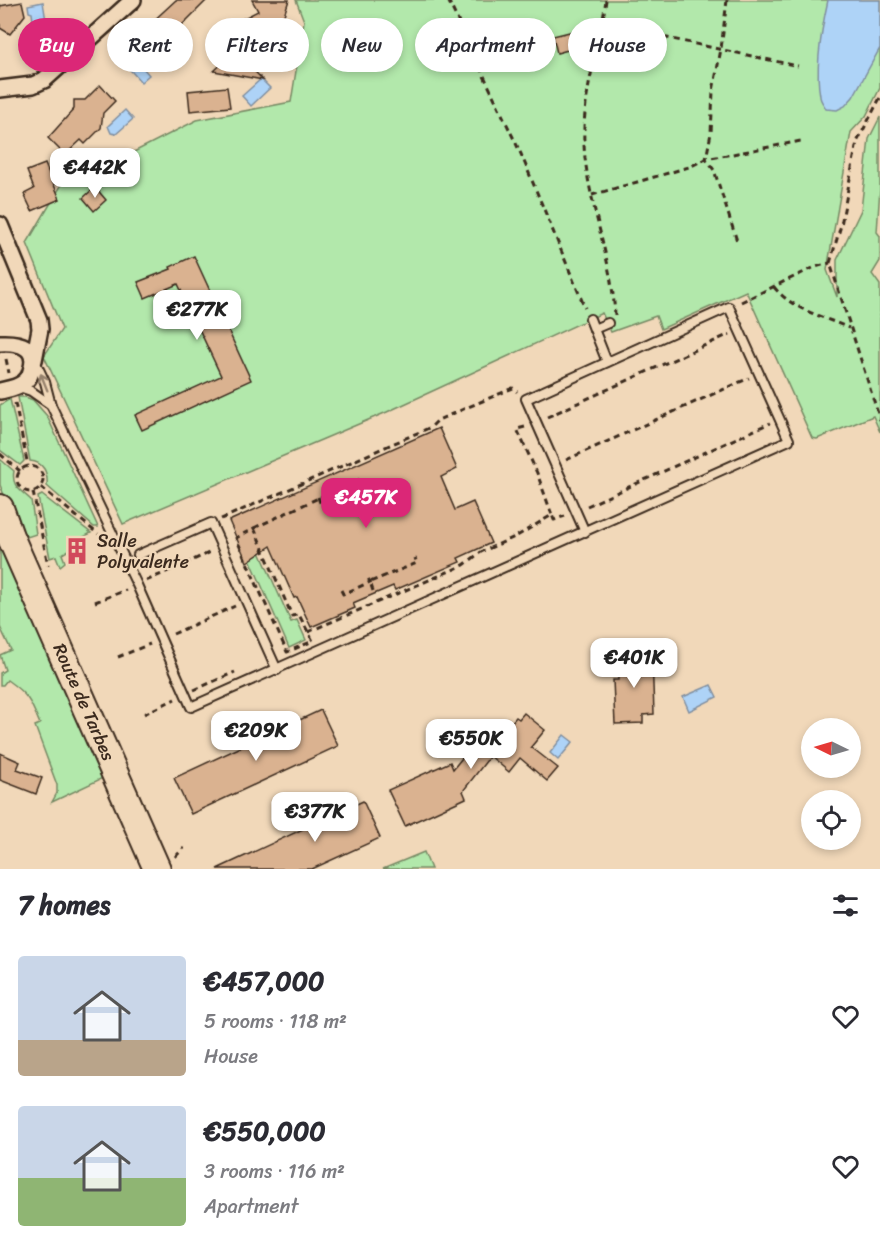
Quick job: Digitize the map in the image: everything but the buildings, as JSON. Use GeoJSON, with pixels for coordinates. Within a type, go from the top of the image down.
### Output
{"type":"FeatureCollection","features":[{"type":"Feature","properties":{"kind":"main road","name":"Route de Tarbes"},"geometry":{"type":"LineString","coordinates":[[0,508],[5,527],[166,863]]}},
{"type":"Feature","properties":{"kind":"street"},"geometry":{"type":"LineString","coordinates":[[0,89],[33,85],[44,80],[133,0]]}},
{"type":"Feature","properties":{"kind":"street"},"geometry":{"type":"LineString","coordinates":[[0,225],[35,308],[40,329],[30,376],[18,386],[0,391]]}},
{"type":"Feature","properties":{"kind":"street"},"geometry":{"type":"LineString","coordinates":[[7,343],[24,338],[31,331],[35,308]]}},
{"type":"Feature","properties":{"kind":"street"},"geometry":{"type":"LineString","coordinates":[[7,343],[27,348],[34,360]]}},
{"type":"Feature","properties":{"kind":"lane"},"geometry":{"type":"LineString","coordinates":[[34,360],[45,382],[51,405],[137,585],[191,707],[277,670],[585,532],[789,440],[729,307],[526,399],[585,532]]}},
{"type":"Feature","properties":{"kind":"lane"},"geometry":{"type":"LineString","coordinates":[[590,319],[607,362]]}},
{"type":"Feature","properties":{"kind":"lane"},"geometry":{"type":"LineString","coordinates":[[594,329],[608,323]]}},
{"type":"Feature","properties":{"kind":"lane"},"geometry":{"type":"LineString","coordinates":[[18,386],[31,391],[51,405]]}},
{"type":"Feature","properties":{"kind":"lane"},"geometry":{"type":"LineString","coordinates":[[138,555],[211,523],[277,670]]}},
{"type":"Feature","properties":{"kind":"path"},"geometry":{"type":"LineString","coordinates":[[448,0],[521,154],[590,319]]}},
{"type":"Feature","properties":{"kind":"path"},"geometry":{"type":"LineString","coordinates":[[603,18],[606,0]]}},
{"type":"Feature","properties":{"kind":"path"},"geometry":{"type":"LineString","coordinates":[[727,0],[713,91],[711,133],[706,159],[714,170],[738,244]]}},
{"type":"Feature","properties":{"kind":"path"},"geometry":{"type":"LineString","coordinates":[[667,38],[798,66]]}},
{"type":"Feature","properties":{"kind":"path"},"geometry":{"type":"LineString","coordinates":[[590,72],[584,108],[585,158],[615,314],[608,323]]}},
{"type":"Feature","properties":{"kind":"path"},"geometry":{"type":"LineString","coordinates":[[880,98],[857,142],[841,225],[830,263],[880,420]]}},
{"type":"Feature","properties":{"kind":"path"},"geometry":{"type":"LineString","coordinates":[[592,195],[689,167],[706,159],[801,141]]}},
{"type":"Feature","properties":{"kind":"path"},"geometry":{"type":"LineString","coordinates":[[750,298],[815,267],[830,263]]}},
{"type":"Feature","properties":{"kind":"path"},"geometry":{"type":"LineString","coordinates":[[774,287],[794,305],[849,328]]}},
{"type":"Feature","properties":{"kind":"path"},"geometry":{"type":"LineString","coordinates":[[740,330],[517,429],[537,473],[554,520],[780,419]]}},
{"type":"Feature","properties":{"kind":"path"},"geometry":{"type":"LineString","coordinates":[[537,473],[760,373]]}},
{"type":"Feature","properties":{"kind":"path"},"geometry":{"type":"LineString","coordinates":[[211,523],[431,427],[438,420],[513,388],[526,399]]}},
{"type":"Feature","properties":{"kind":"path"},"geometry":{"type":"LineString","coordinates":[[0,454],[20,471]]}},
{"type":"Feature","properties":{"kind":"path"},"geometry":{"type":"LineString","coordinates":[[28,466],[38,468],[44,477],[41,487],[33,492],[23,490],[19,486],[17,476],[20,471],[28,466]]}},
{"type":"Feature","properties":{"kind":"path"},"geometry":{"type":"LineString","coordinates":[[94,603],[222,547],[254,528],[359,479]]}},
{"type":"Feature","properties":{"kind":"path"},"geometry":{"type":"LineString","coordinates":[[344,486],[347,494]]}},
{"type":"Feature","properties":{"kind":"path"},"geometry":{"type":"LineString","coordinates":[[41,487],[97,534],[112,533]]}},
{"type":"Feature","properties":{"kind":"path"},"geometry":{"type":"LineString","coordinates":[[33,492],[46,559]]}},
{"type":"Feature","properties":{"kind":"path"},"geometry":{"type":"LineString","coordinates":[[318,497],[321,505]]}},
{"type":"Feature","properties":{"kind":"path"},"geometry":{"type":"LineString","coordinates":[[308,632],[464,565],[481,552],[517,536],[552,514]]}},
{"type":"Feature","properties":{"kind":"path"},"geometry":{"type":"LineString","coordinates":[[236,538],[287,652],[313,641],[299,615],[292,616],[254,528]]}},
{"type":"Feature","properties":{"kind":"path"},"geometry":{"type":"LineString","coordinates":[[341,590],[343,594],[369,580],[417,563],[415,558]]}},
{"type":"Feature","properties":{"kind":"path"},"geometry":{"type":"LineString","coordinates":[[369,580],[373,591]]}},
{"type":"Feature","properties":{"kind":"path"},"geometry":{"type":"LineString","coordinates":[[118,657],[246,601]]}},
{"type":"Feature","properties":{"kind":"path"},"geometry":{"type":"LineString","coordinates":[[166,863],[184,848]]}},
{"type":"Feature","properties":{"kind":"green space"},"geometry":{"type":"Polygon","coordinates":[[[296,0],[880,0],[880,88],[866,116],[851,132],[827,270],[837,297],[837,260],[861,210],[869,139],[880,117],[880,188],[877,232],[880,236],[880,261],[872,274],[880,285],[880,432],[873,416],[817,439],[812,438],[746,291],[661,329],[656,316],[611,332],[602,313],[387,412],[123,524],[44,356],[62,329],[27,243],[68,174],[116,161],[197,120],[291,102],[296,72],[309,72],[309,18],[303,18],[296,0]]]}},
{"type":"Feature","properties":{"kind":"green space"},"geometry":{"type":"Polygon","coordinates":[[[18,397],[33,400],[47,416],[98,527],[94,527],[47,486],[47,477],[42,466],[30,461],[18,397]]]}},
{"type":"Feature","properties":{"kind":"green space"},"geometry":{"type":"Polygon","coordinates":[[[10,399],[24,461],[20,465],[0,450],[0,405],[10,399]]]}},
{"type":"Feature","properties":{"kind":"green space"},"geometry":{"type":"Polygon","coordinates":[[[0,459],[14,471],[15,485],[31,500],[36,534],[27,537],[16,525],[0,485],[0,459]]]}},
{"type":"Feature","properties":{"kind":"green space"},"geometry":{"type":"Polygon","coordinates":[[[42,495],[91,533],[82,538],[81,543],[62,554],[65,562],[60,566],[56,556],[50,558],[38,497],[42,495]]]}},
{"type":"Feature","properties":{"kind":"green space"},"geometry":{"type":"Polygon","coordinates":[[[0,535],[107,776],[52,802],[57,793],[57,785],[35,726],[40,724],[37,716],[31,703],[20,690],[7,680],[0,685],[0,673],[5,670],[0,655],[11,650],[0,627],[0,535]]]}},
{"type":"Feature","properties":{"kind":"green space"},"geometry":{"type":"Polygon","coordinates":[[[260,552],[291,622],[297,620],[306,640],[289,648],[250,559],[260,552]]]}},
{"type":"Feature","properties":{"kind":"green space"},"geometry":{"type":"Polygon","coordinates":[[[424,852],[431,869],[383,869],[424,852]]]}},
{"type":"Feature","properties":{"kind":"water"},"geometry":{"type":"Polygon","coordinates":[[[828,0],[880,0],[880,48],[853,97],[845,106],[837,110],[826,109],[821,99],[818,73],[828,0]]]}},
{"type":"Feature","properties":{"kind":"water"},"geometry":{"type":"Polygon","coordinates":[[[43,2],[46,18],[33,18],[28,5],[43,2]]]}},
{"type":"Feature","properties":{"kind":"water"},"geometry":{"type":"Polygon","coordinates":[[[132,72],[146,72],[149,75],[141,82],[132,72]]]}},
{"type":"Feature","properties":{"kind":"water"},"geometry":{"type":"Polygon","coordinates":[[[261,79],[270,88],[251,106],[242,96],[261,79]]]}},
{"type":"Feature","properties":{"kind":"water"},"geometry":{"type":"Polygon","coordinates":[[[125,110],[133,119],[116,134],[111,133],[108,126],[125,110]]]}},
{"type":"Feature","properties":{"kind":"water"},"geometry":{"type":"Polygon","coordinates":[[[711,685],[717,697],[689,711],[683,697],[711,685]]]}},
{"type":"Feature","properties":{"kind":"water"},"geometry":{"type":"Polygon","coordinates":[[[564,735],[573,742],[558,760],[550,753],[564,735]]]}},
{"type":"Feature","properties":{"kind":"place","name":"Salle Polyvalente"},"geometry":{"type":"Point","coordinates":[77,551]}}]}
